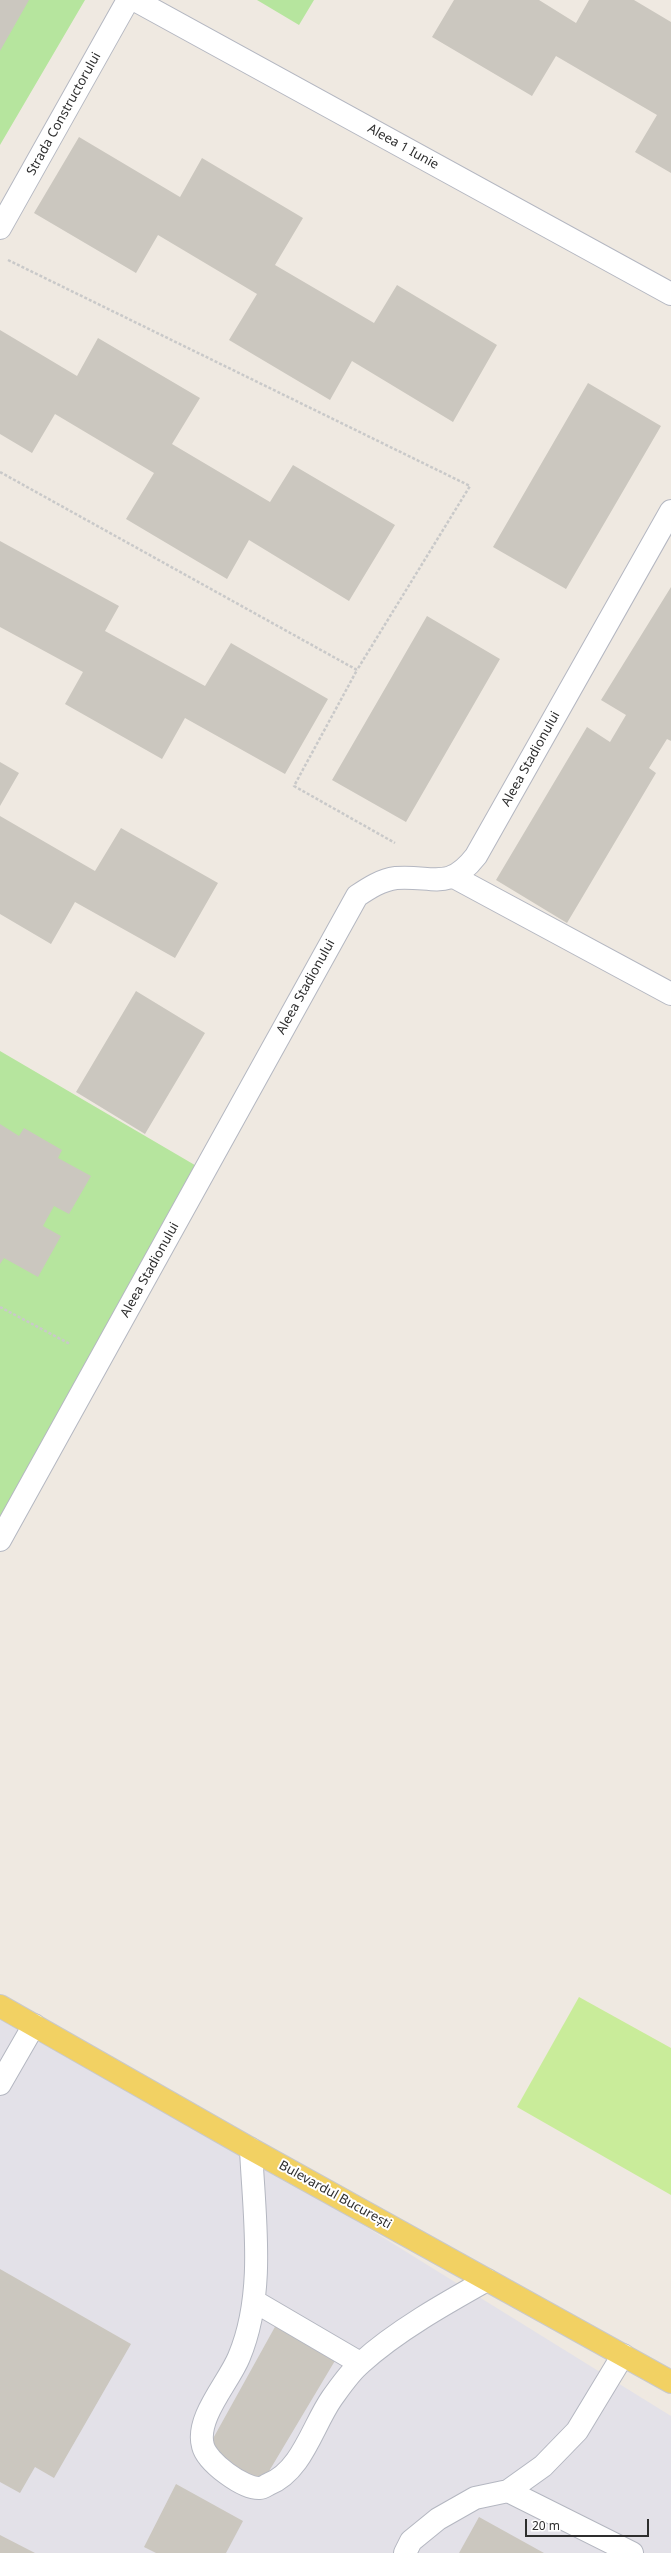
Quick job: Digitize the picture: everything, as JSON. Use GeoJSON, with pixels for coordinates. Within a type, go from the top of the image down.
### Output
{"type":"FeatureCollection","features":[{"type":"Feature","properties":{"kind":"main road","name":"Bulevardul București"},"geometry":{"type":"LineString","coordinates":[[0,2006],[251,2149],[671,2382]]}},
{"type":"Feature","properties":{"kind":"street","name":"Strada Constructorului"},"geometry":{"type":"LineString","coordinates":[[0,228],[128,0]]}},
{"type":"Feature","properties":{"kind":"street","name":"Aleea 1 Iunie"},"geometry":{"type":"LineString","coordinates":[[135,0],[671,294]]}},
{"type":"Feature","properties":{"kind":"street","name":"Aleea Stadionului"},"geometry":{"type":"LineString","coordinates":[[0,1540],[357,896],[376,884],[395,878],[439,880],[454,877],[467,868],[476,856],[671,511]]}},
{"type":"Feature","properties":{"kind":"street"},"geometry":{"type":"LineString","coordinates":[[454,877],[671,994]]}},
{"type":"Feature","properties":{"kind":"street"},"geometry":{"type":"LineString","coordinates":[[0,2084],[34,2025]]}},
{"type":"Feature","properties":{"kind":"street"},"geometry":{"type":"LineString","coordinates":[[251,2149],[255,2242],[254,2301],[240,2357],[204,2421],[202,2445],[210,2459],[240,2483],[260,2488],[280,2480],[294,2464],[332,2399],[360,2363],[429,2313],[486,2280]]}},
{"type":"Feature","properties":{"kind":"street"},"geometry":{"type":"LineString","coordinates":[[254,2301],[360,2363]]}},
{"type":"Feature","properties":{"kind":"street"},"geometry":{"type":"LineString","coordinates":[[405,2553],[411,2540],[438,2519],[475,2498],[508,2491],[543,2466],[576,2431],[623,2356]]}},
{"type":"Feature","properties":{"kind":"street"},"geometry":{"type":"LineString","coordinates":[[508,2491],[632,2553]]}},
{"type":"Feature","properties":{"kind":"path"},"geometry":{"type":"LineString","coordinates":[[0,256],[470,486],[357,670],[294,786],[401,846]]}},
{"type":"Feature","properties":{"kind":"path"},"geometry":{"type":"LineString","coordinates":[[0,472],[357,670]]}},
{"type":"Feature","properties":{"kind":"path"},"geometry":{"type":"LineString","coordinates":[[0,1306],[100,1360]]}},
{"type":"Feature","properties":{"kind":"shaded area"},"geometry":{"type":"Polygon","coordinates":[[[0,2000],[671,2416],[671,2553],[0,2553],[0,2000]]]}},
{"type":"Feature","properties":{"kind":"green space"},"geometry":{"type":"Polygon","coordinates":[[[0,0],[85,0],[0,145],[0,0]]]}},
{"type":"Feature","properties":{"kind":"green space"},"geometry":{"type":"Polygon","coordinates":[[[257,0],[314,0],[299,25],[257,0]]]}},
{"type":"Feature","properties":{"kind":"green space"},"geometry":{"type":"Polygon","coordinates":[[[0,1051],[205,1171],[0,1540],[0,1051]]]}},
{"type":"Feature","properties":{"kind":"green space"},"geometry":{"type":"Polygon","coordinates":[[[579,1997],[671,2048],[671,2195],[517,2107],[579,1997]]]}},
{"type":"Feature","properties":{"kind":"building"},"geometry":{"type":"Polygon","coordinates":[[[0,0],[29,0],[0,51],[0,0]]]}},
{"type":"Feature","properties":{"kind":"building"},"geometry":{"type":"Polygon","coordinates":[[[454,0],[539,0],[576,23],[589,0],[634,0],[671,22],[671,173],[635,152],[657,115],[556,56],[532,96],[432,37],[454,0]]]}},
{"type":"Feature","properties":{"kind":"building"},"geometry":{"type":"Polygon","coordinates":[[[79,137],[180,197],[202,158],[303,218],[275,265],[374,323],[397,285],[497,345],[453,422],[352,361],[330,400],[229,340],[257,294],[158,235],[136,273],[34,213],[79,137]]]}},
{"type":"Feature","properties":{"kind":"building"},"geometry":{"type":"Polygon","coordinates":[[[0,330],[77,376],[98,338],[200,398],[172,444],[270,502],[293,465],[395,525],[349,601],[249,540],[227,579],[126,519],[154,473],[55,414],[32,453],[0,434],[0,330]]]}},
{"type":"Feature","properties":{"kind":"building"},"geometry":{"type":"Polygon","coordinates":[[[588,383],[661,426],[566,589],[493,547],[588,383]]]}},
{"type":"Feature","properties":{"kind":"building"},"geometry":{"type":"Polygon","coordinates":[[[0,541],[119,606],[105,631],[205,686],[231,643],[328,699],[285,774],[185,718],[162,759],[65,704],[83,672],[0,627],[0,541]]]}},
{"type":"Feature","properties":{"kind":"building"},"geometry":{"type":"Polygon","coordinates":[[[671,587],[671,741],[667,739],[649,768],[656,773],[567,923],[496,880],[587,727],[610,742],[626,715],[601,700],[671,587]]]}},
{"type":"Feature","properties":{"kind":"building"},"geometry":{"type":"Polygon","coordinates":[[[427,616],[500,659],[406,822],[332,780],[427,616]]]}},
{"type":"Feature","properties":{"kind":"building"},"geometry":{"type":"Polygon","coordinates":[[[0,762],[19,773],[0,806],[0,762]]]}},
{"type":"Feature","properties":{"kind":"building"},"geometry":{"type":"Polygon","coordinates":[[[0,816],[95,871],[121,828],[218,883],[175,958],[75,902],[51,944],[0,914],[0,816]]]}},
{"type":"Feature","properties":{"kind":"building"},"geometry":{"type":"Polygon","coordinates":[[[136,991],[205,1033],[145,1134],[76,1092],[136,991]]]}},
{"type":"Feature","properties":{"kind":"building"},"geometry":{"type":"Polygon","coordinates":[[[0,1124],[19,1136],[24,1128],[62,1150],[58,1158],[91,1176],[69,1214],[54,1206],[43,1226],[61,1236],[38,1277],[4,1258],[0,1264],[0,1124]]]}},
{"type":"Feature","properties":{"kind":"building"},"geometry":{"type":"Polygon","coordinates":[[[0,2269],[131,2344],[54,2478],[35,2467],[20,2493],[0,2482],[0,2269]]]}},
{"type":"Feature","properties":{"kind":"building"},"geometry":{"type":"Polygon","coordinates":[[[276,2325],[336,2359],[256,2493],[200,2462],[276,2325]]]}},
{"type":"Feature","properties":{"kind":"building"},"geometry":{"type":"Polygon","coordinates":[[[176,2484],[243,2521],[226,2553],[156,2553],[144,2547],[176,2484]]]}},
{"type":"Feature","properties":{"kind":"building"},"geometry":{"type":"Polygon","coordinates":[[[479,2517],[544,2553],[459,2553],[479,2517]]]}},
{"type":"Feature","properties":{"kind":"building"},"geometry":{"type":"Polygon","coordinates":[[[0,2535],[35,2553],[0,2553],[0,2535]]]}}]}
